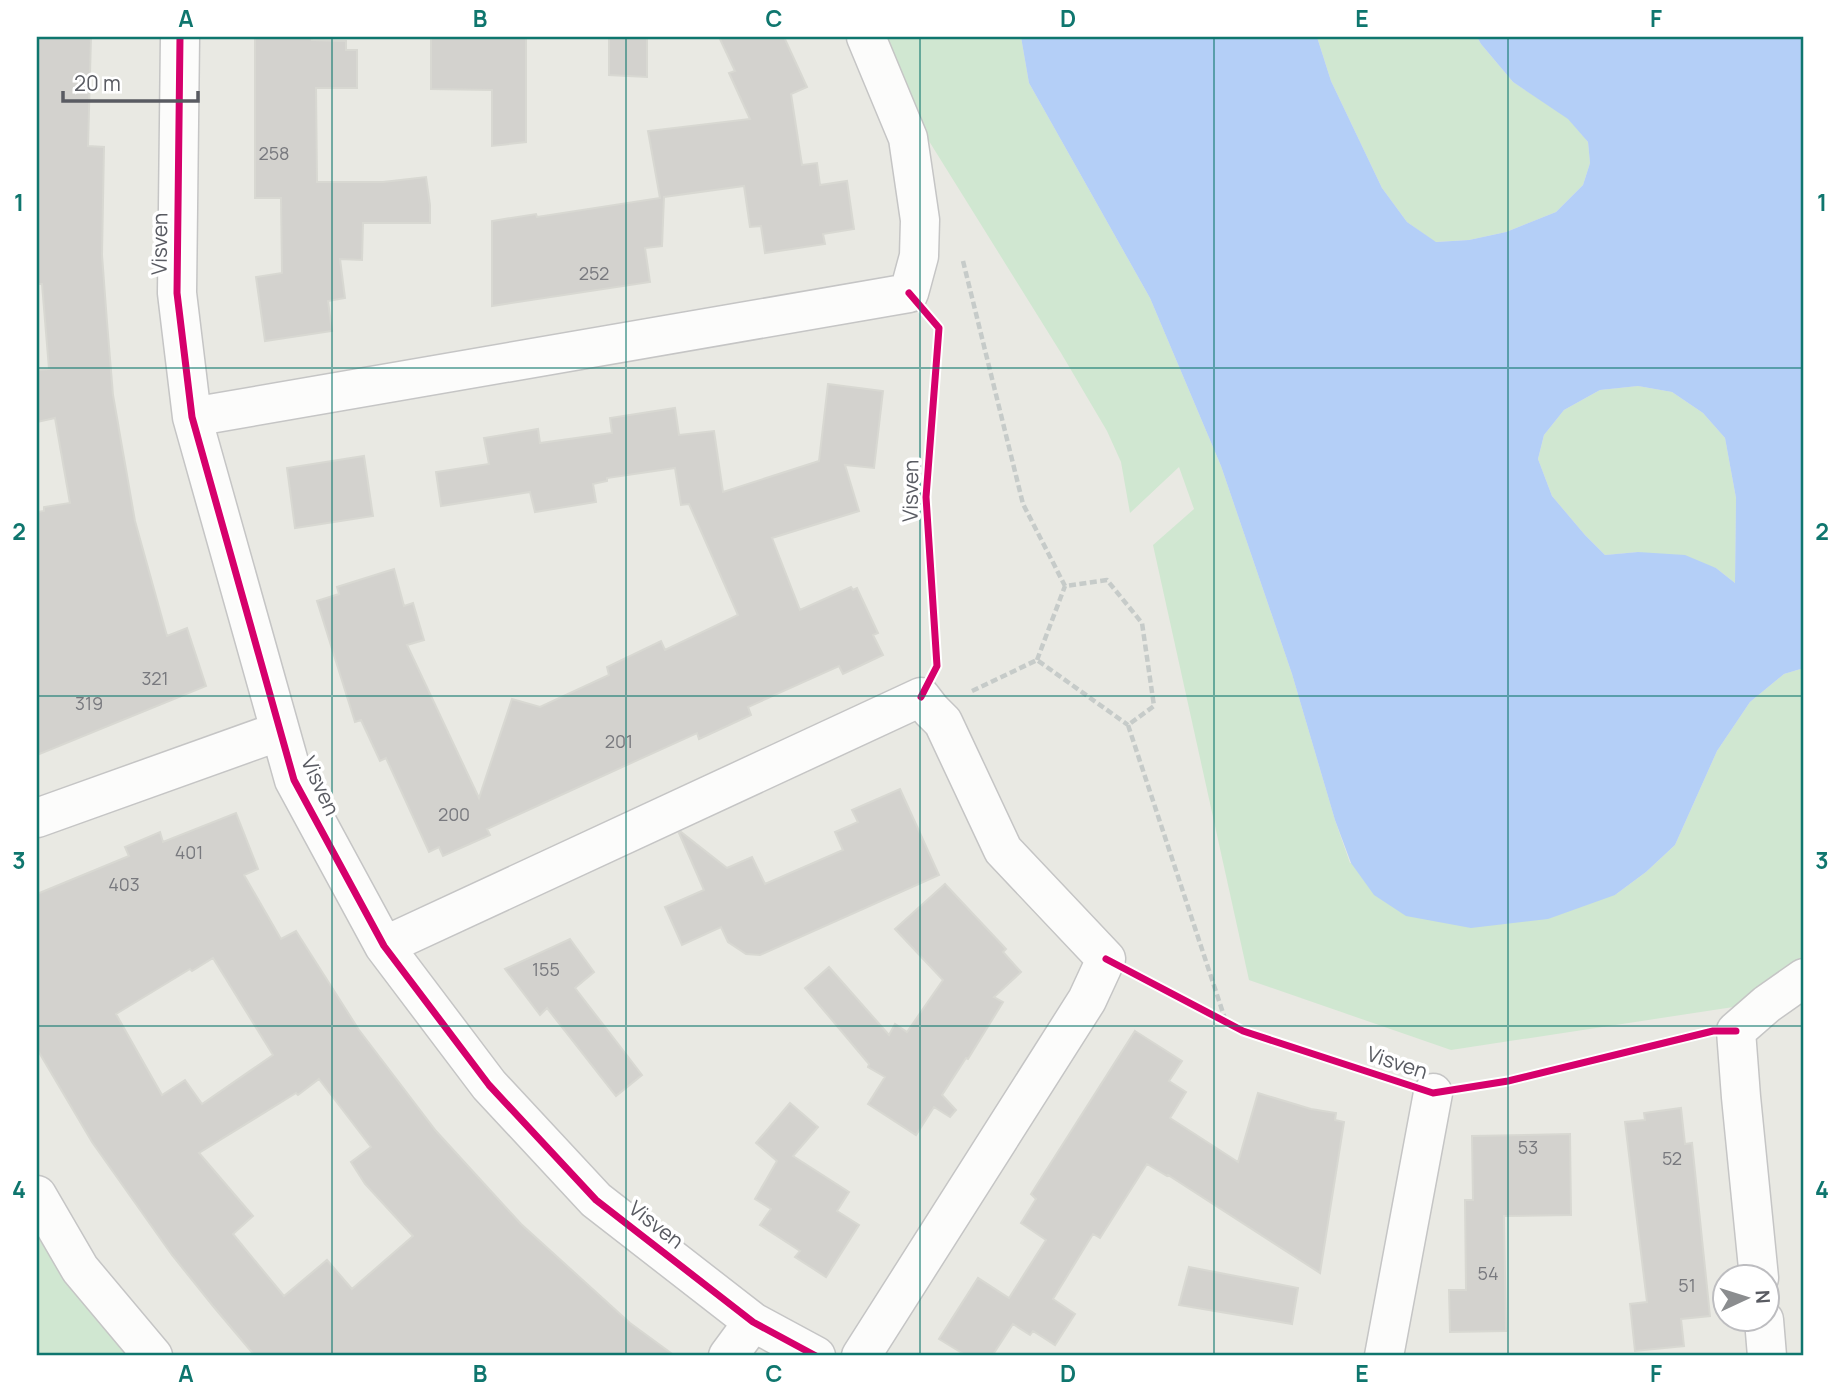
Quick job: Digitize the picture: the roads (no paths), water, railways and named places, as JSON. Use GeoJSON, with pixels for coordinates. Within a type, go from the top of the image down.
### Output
{"type":"FeatureCollection","features":[{"type":"Feature","properties":{"kind":"street","name":"Visven"},"geometry":{"type":"LineString","coordinates":[[180,37],[177,293],[192,417],[295,780],[384,946],[489,1085],[596,1200],[753,1322],[816,1356]]}},
{"type":"Feature","properties":{"kind":"street"},"geometry":{"type":"LineString","coordinates":[[192,417],[909,293],[919,256],[920,220],[908,138],[866,37]]}},
{"type":"Feature","properties":{"kind":"street"},"geometry":{"type":"LineString","coordinates":[[384,946],[921,696],[943,722],[1003,850],[1106,960],[1087,1000],[861,1356]]}},
{"type":"Feature","properties":{"kind":"street"},"geometry":{"type":"LineString","coordinates":[[37,818],[280,731]]}},
{"type":"Feature","properties":{"kind":"street"},"geometry":{"type":"LineString","coordinates":[[1758,1264],[1736,1031],[1767,1004],[1804,978]]}},
{"type":"Feature","properties":{"kind":"street","name":"Visven"},"geometry":{"type":"LineString","coordinates":[[1384,1356],[1433,1093]]}},
{"type":"Feature","properties":{"kind":"street"},"geometry":{"type":"LineString","coordinates":[[37,1195],[80,1269],[153,1356]]}},
{"type":"Feature","properties":{"kind":"street"},"geometry":{"type":"LineString","coordinates":[[728,1356],[753,1322]]}},
{"type":"Feature","properties":{"kind":"street"},"geometry":{"type":"LineString","coordinates":[[1766,1334],[1768,1356]]}},
{"type":"Feature","properties":{"kind":"water"},"geometry":{"type":"Polygon","coordinates":[[[1021,37],[1317,37],[1331,81],[1382,188],[1407,222],[1436,242],[1469,240],[1506,232],[1556,212],[1583,185],[1590,163],[1588,142],[1568,119],[1513,82],[1477,37],[1804,37],[1804,668],[1784,674],[1750,702],[1717,751],[1675,845],[1646,872],[1615,895],[1548,919],[1471,928],[1406,916],[1374,895],[1351,863],[1335,820],[1292,674],[1221,466],[1150,298],[1029,83],[1021,37]],[[1638,386],[1600,390],[1564,410],[1544,435],[1538,459],[1552,496],[1605,555],[1638,552],[1685,555],[1716,568],[1735,583],[1736,498],[1725,438],[1703,413],[1672,392],[1638,386]]]}}]}
